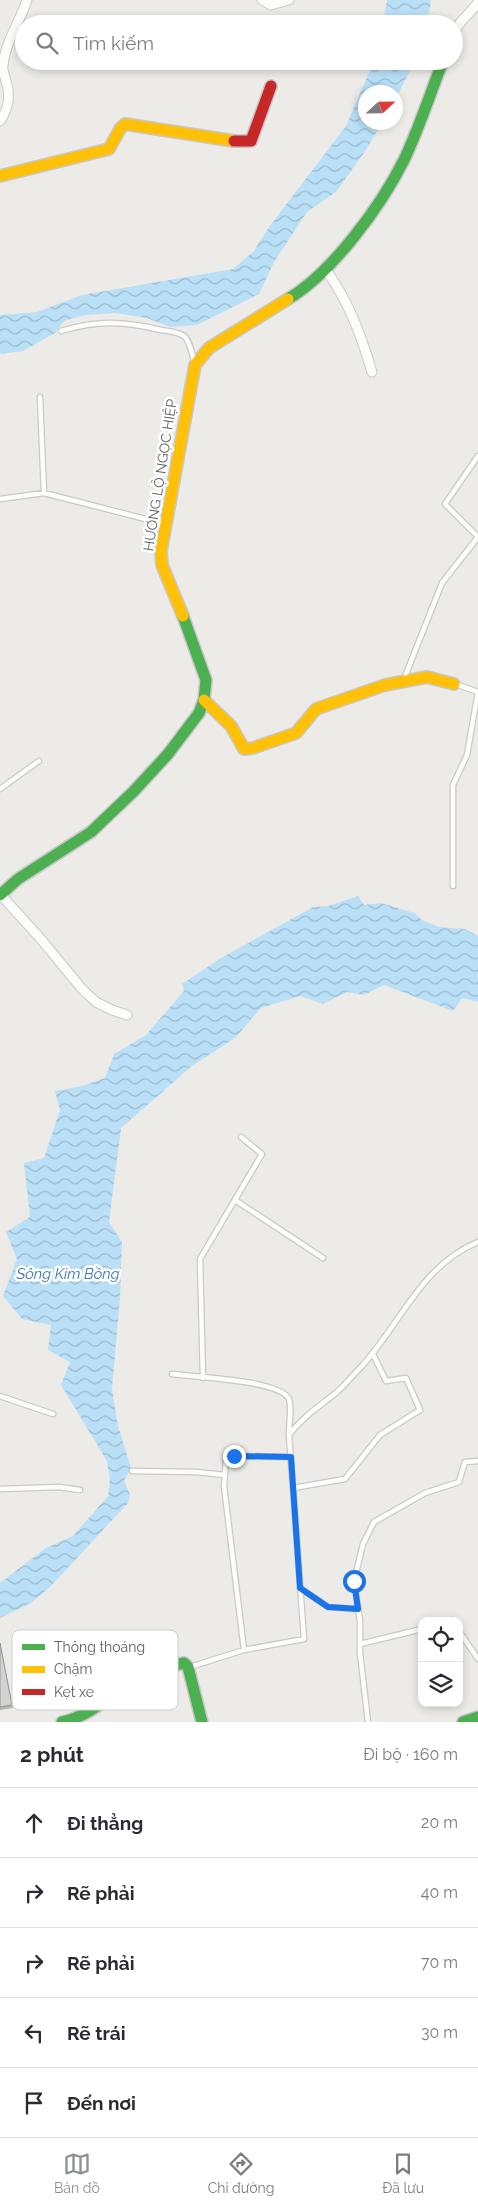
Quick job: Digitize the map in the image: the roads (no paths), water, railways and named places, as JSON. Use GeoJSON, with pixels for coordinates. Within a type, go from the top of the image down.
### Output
{"type":"FeatureCollection","features":[{"type":"Feature","properties":{"kind":"street"},"geometry":{"type":"LineString","coordinates":[[22,15],[27,0]]}},
{"type":"Feature","properties":{"kind":"street"},"geometry":{"type":"LineString","coordinates":[[262,0],[271,5],[288,0]]}},
{"type":"Feature","properties":{"kind":"street"},"geometry":{"type":"LineString","coordinates":[[463,20],[478,3]]}},
{"type":"Feature","properties":{"kind":"street"},"geometry":{"type":"LineString","coordinates":[[0,121],[6,112],[9,100],[9,88],[2,68],[9,41],[15,29]]}},
{"type":"Feature","properties":{"kind":"street"},"geometry":{"type":"LineString","coordinates":[[195,365],[210,348],[291,296],[337,260],[392,183],[416,132],[440,70]]}},
{"type":"Feature","properties":{"kind":"street"},"geometry":{"type":"LineString","coordinates":[[0,176],[109,149],[115,142],[119,128],[125,124],[242,142],[251,141],[271,86]]}},
{"type":"Feature","properties":{"kind":"street"},"geometry":{"type":"LineString","coordinates":[[326,270],[349,307],[362,337],[372,372]]}},
{"type":"Feature","properties":{"kind":"street","name":"HƯƠNG LỘ NGỌC HIỆP"},"geometry":{"type":"LineString","coordinates":[[0,895],[7,887],[91,832],[134,791],[191,725],[199,713],[204,700],[206,680],[202,664],[162,565],[161,551],[195,365]]}},
{"type":"Feature","properties":{"kind":"street"},"geometry":{"type":"LineString","coordinates":[[204,700],[231,726],[244,748],[253,748],[296,733],[316,709],[352,696],[404,680],[428,677],[454,684]]}},
{"type":"Feature","properties":{"kind":"street"},"geometry":{"type":"LineString","coordinates":[[0,895],[40,938],[82,989],[96,1002],[127,1015]]}},
{"type":"Feature","properties":{"kind":"street"},"geometry":{"type":"LineString","coordinates":[[178,1664],[184,1663],[188,1668],[202,1722]]}},
{"type":"Feature","properties":{"kind":"street"},"geometry":{"type":"LineString","coordinates":[[62,1722],[79,1718],[91,1710]]}},
{"type":"Feature","properties":{"kind":"street"},"geometry":{"type":"LineString","coordinates":[[463,1722],[478,1717]]}},
{"type":"Feature","properties":{"kind":"lane"},"geometry":{"type":"LineString","coordinates":[[61,331],[86,324],[121,323],[145,326],[182,335],[188,340],[195,365]]}},
{"type":"Feature","properties":{"kind":"lane"},"geometry":{"type":"LineString","coordinates":[[40,397],[44,493]]}},
{"type":"Feature","properties":{"kind":"lane"},"geometry":{"type":"LineString","coordinates":[[404,680],[442,583],[478,536],[445,504],[478,456]]}},
{"type":"Feature","properties":{"kind":"lane"},"geometry":{"type":"LineString","coordinates":[[0,499],[44,493],[166,525]]}},
{"type":"Feature","properties":{"kind":"lane"},"geometry":{"type":"LineString","coordinates":[[452,886],[453,785],[467,754],[478,692],[454,684]]}},
{"type":"Feature","properties":{"kind":"lane"},"geometry":{"type":"LineString","coordinates":[[0,788],[39,761]]}},
{"type":"Feature","properties":{"kind":"lane"},"geometry":{"type":"LineString","coordinates":[[203,1378],[200,1260],[262,1154],[241,1137]]}},
{"type":"Feature","properties":{"kind":"lane"},"geometry":{"type":"LineString","coordinates":[[235,1200],[323,1258]]}},
{"type":"Feature","properties":{"kind":"lane"},"geometry":{"type":"LineString","coordinates":[[289,1435],[299,1421],[338,1391],[373,1354],[420,1286],[450,1258],[478,1242]]}},
{"type":"Feature","properties":{"kind":"lane"},"geometry":{"type":"LineString","coordinates":[[293,1488],[344,1479],[380,1435],[420,1410],[406,1378],[386,1381],[373,1354]]}},
{"type":"Feature","properties":{"kind":"lane"},"geometry":{"type":"LineString","coordinates":[[172,1374],[261,1384],[284,1392],[289,1400],[289,1435],[304,1640],[244,1650],[188,1668]]}},
{"type":"Feature","properties":{"kind":"lane"},"geometry":{"type":"LineString","coordinates":[[0,1396],[53,1414]]}},
{"type":"Feature","properties":{"kind":"lane"},"geometry":{"type":"LineString","coordinates":[[244,1650],[225,1495],[226,1460],[234,1456],[291,1457]]}},
{"type":"Feature","properties":{"kind":"lane"},"geometry":{"type":"LineString","coordinates":[[368,1722],[354,1581],[363,1544],[374,1522],[425,1493],[459,1482],[465,1462],[478,1462]]}},
{"type":"Feature","properties":{"kind":"lane"},"geometry":{"type":"LineString","coordinates":[[132,1471],[196,1472],[225,1475]]}},
{"type":"Feature","properties":{"kind":"lane"},"geometry":{"type":"LineString","coordinates":[[0,1489],[59,1488],[80,1490]]}},
{"type":"Feature","properties":{"kind":"lane"},"geometry":{"type":"LineString","coordinates":[[300,1588],[328,1607],[358,1609]]}},
{"type":"Feature","properties":{"kind":"lane"},"geometry":{"type":"LineString","coordinates":[[360,1644],[418,1630]]}},
{"type":"Feature","properties":{"kind":"lane"},"geometry":{"type":"LineString","coordinates":[[463,1637],[478,1659]]}},
{"type":"Feature","properties":{"kind":"water"},"geometry":{"type":"Polygon","coordinates":[[[387,0],[431,0],[428,15],[384,15],[387,0]]]}},
{"type":"Feature","properties":{"kind":"water"},"geometry":{"type":"Polygon","coordinates":[[[370,70],[410,70],[403,85],[364,85],[370,70]]]}},
{"type":"Feature","properties":{"kind":"water"},"geometry":{"type":"Polygon","coordinates":[[[358,98],[358,130],[378,130],[336,192],[307,212],[274,262],[259,294],[197,325],[170,327],[147,318],[115,313],[85,315],[64,321],[55,333],[23,351],[0,354],[0,315],[37,312],[82,295],[233,269],[254,251],[269,227],[346,126],[358,98]]]}},
{"type":"Feature","properties":{"kind":"water","name":"Sông Kim Bồng"},"geometry":{"type":"Polygon","coordinates":[[[358,896],[364,905],[381,903],[414,913],[422,920],[439,927],[465,929],[478,936],[478,1002],[462,998],[453,1011],[384,985],[364,995],[347,992],[323,1004],[300,996],[261,1008],[235,1038],[192,1066],[121,1128],[109,1222],[122,1242],[120,1298],[112,1389],[118,1426],[131,1468],[124,1481],[130,1495],[128,1503],[50,1587],[31,1603],[0,1618],[0,1583],[46,1548],[73,1536],[108,1496],[110,1479],[107,1461],[61,1385],[70,1362],[48,1350],[51,1325],[22,1319],[3,1296],[17,1259],[6,1232],[30,1217],[24,1163],[44,1158],[60,1110],[55,1091],[82,1086],[105,1078],[114,1054],[146,1035],[184,991],[182,984],[221,958],[313,907],[328,906],[358,896]]]}}]}
